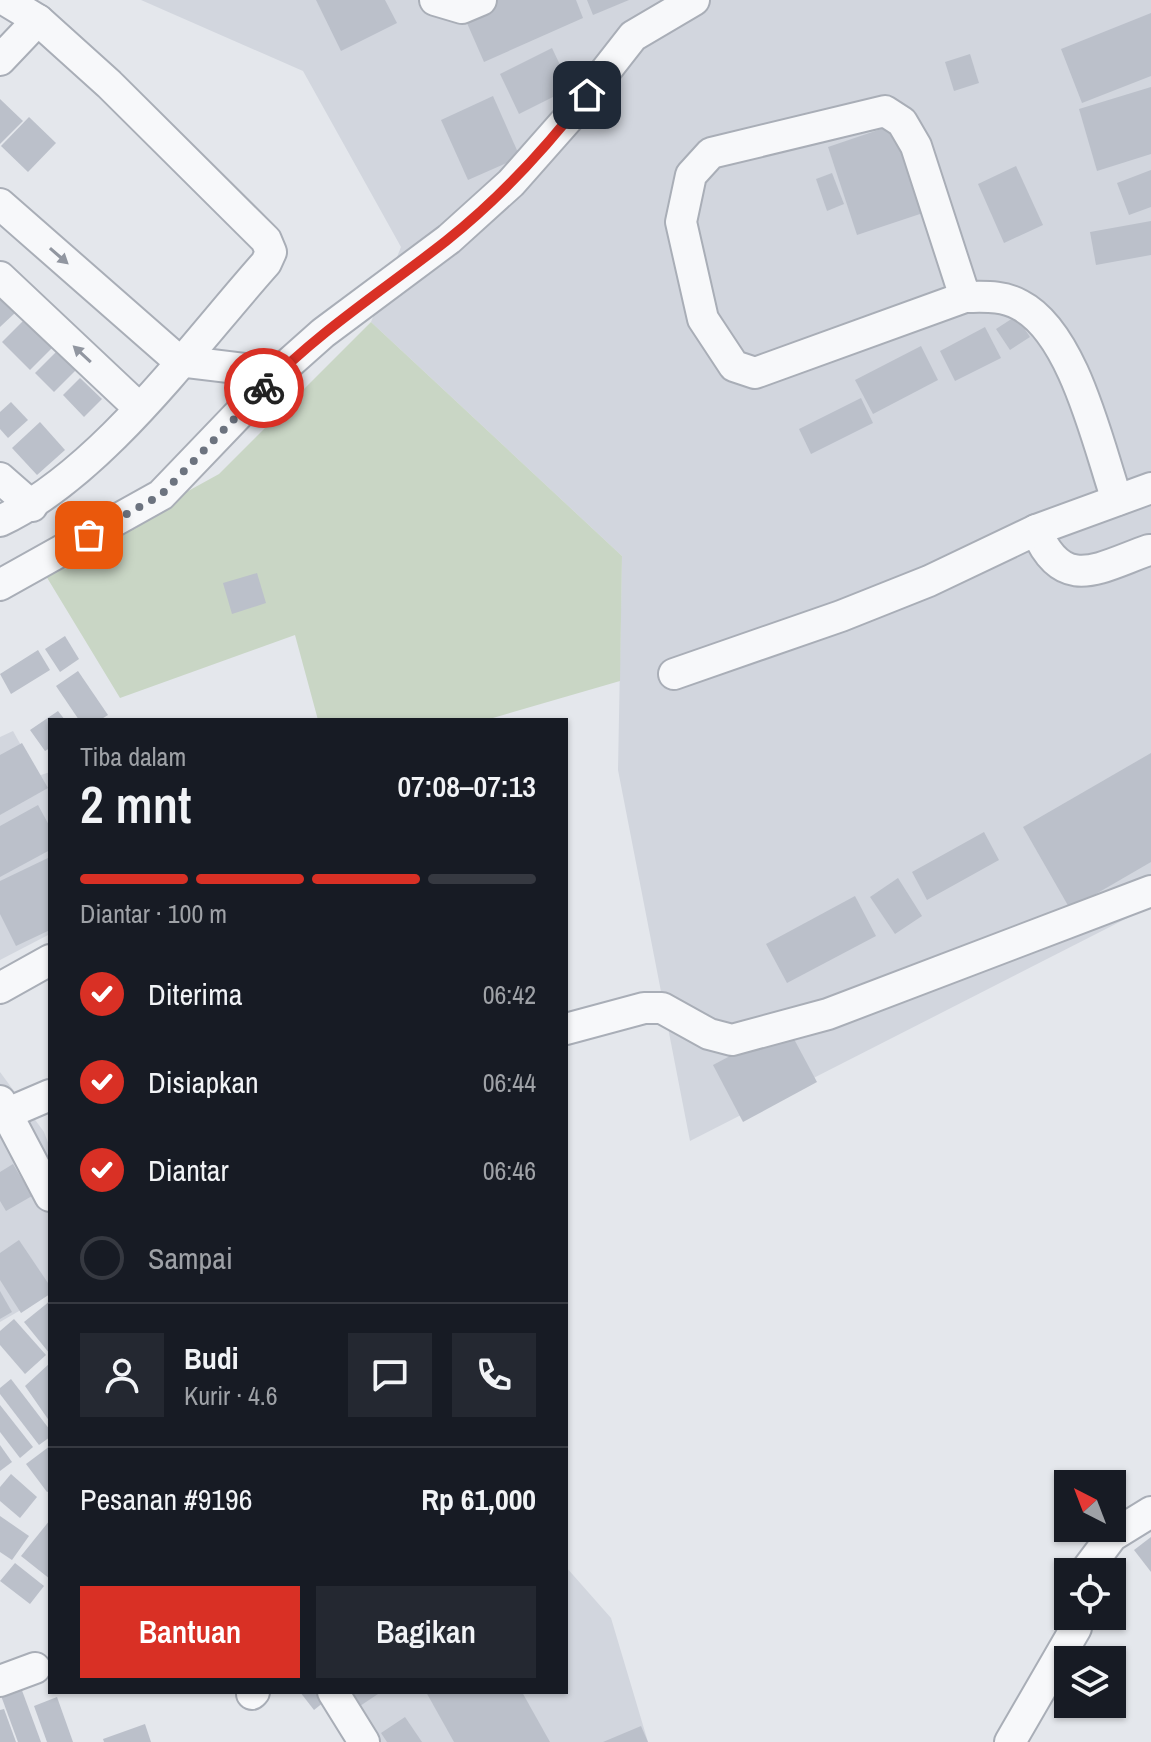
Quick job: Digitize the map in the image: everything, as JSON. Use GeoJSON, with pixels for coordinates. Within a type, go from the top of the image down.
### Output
{"type":"FeatureCollection","features":[{"type":"Feature","properties":{"kind":"street"},"geometry":{"type":"LineString","coordinates":[[0,521],[32,506],[89,460],[139,408],[266,263],[270,246],[109,84],[38,20],[5,0]]}},
{"type":"Feature","properties":{"kind":"street"},"geometry":{"type":"LineString","coordinates":[[435,0],[462,8],[481,0]]}},
{"type":"Feature","properties":{"kind":"street"},"geometry":{"type":"LineString","coordinates":[[0,585],[161,495],[278,373],[323,333],[449,239],[511,183],[572,114],[633,36],[694,0]]}},
{"type":"Feature","properties":{"kind":"street"},"geometry":{"type":"LineString","coordinates":[[0,60],[38,20]]}},
{"type":"Feature","properties":{"kind":"street"},"geometry":{"type":"LineString","coordinates":[[965,297],[916,146],[902,122],[885,111],[711,153],[691,175],[681,222],[703,319],[734,366],[755,373],[965,297],[999,297],[1039,318],[1066,357],[1117,500]]}},
{"type":"Feature","properties":{"kind":"street"},"geometry":{"type":"LineString","coordinates":[[0,204],[179,361],[278,373]]}},
{"type":"Feature","properties":{"kind":"street"},"geometry":{"type":"LineString","coordinates":[[0,277],[139,408]]}},
{"type":"Feature","properties":{"kind":"street"},"geometry":{"type":"LineString","coordinates":[[0,478],[32,506]]}},
{"type":"Feature","properties":{"kind":"street"},"geometry":{"type":"LineString","coordinates":[[674,674],[929,581],[1036,530],[1151,488]]}},
{"type":"Feature","properties":{"kind":"street"},"geometry":{"type":"LineString","coordinates":[[1036,530],[1045,553],[1057,565],[1074,572],[1089,571],[1149,550]]}},
{"type":"Feature","properties":{"kind":"street"},"geometry":{"type":"LineString","coordinates":[[568,1028],[644,1008],[662,1008],[709,1034],[732,1040],[828,1014],[1151,891]]}},
{"type":"Feature","properties":{"kind":"street"},"geometry":{"type":"LineString","coordinates":[[0,988],[48,961]]}},
{"type":"Feature","properties":{"kind":"street"},"geometry":{"type":"LineString","coordinates":[[48,1096],[4,1107],[48,1192]]}},
{"type":"Feature","properties":{"kind":"street"},"geometry":{"type":"LineString","coordinates":[[1096,1558],[1112,1536],[1151,1512]]}},
{"type":"Feature","properties":{"kind":"street"},"geometry":{"type":"LineString","coordinates":[[1010,1742],[1075,1630]]}},
{"type":"Feature","properties":{"kind":"street"},"geometry":{"type":"LineString","coordinates":[[0,1681],[35,1668]]}},
{"type":"Feature","properties":{"kind":"street"},"geometry":{"type":"LineString","coordinates":[[334,1694],[364,1742]]}},
{"type":"Feature","properties":{"kind":"shaded area"},"geometry":{"type":"Polygon","coordinates":[[[141,0],[1151,0],[1151,906],[690,1141],[618,770],[622,556],[371,322],[401,247],[303,71],[141,0]]]}},
{"type":"Feature","properties":{"kind":"shaded area"},"geometry":{"type":"Polygon","coordinates":[[[13,731],[38,776],[48,773],[48,935],[0,960],[0,737],[13,731]]]}},
{"type":"Feature","properties":{"kind":"shaded area"},"geometry":{"type":"Polygon","coordinates":[[[0,1072],[44,1132],[48,1143],[48,1294],[0,1322],[0,1072]]]}},
{"type":"Feature","properties":{"kind":"shaded area"},"geometry":{"type":"Polygon","coordinates":[[[568,1569],[611,1618],[648,1742],[363,1742],[333,1694],[568,1694],[568,1569]]]}},
{"type":"Feature","properties":{"kind":"green space"},"geometry":{"type":"Polygon","coordinates":[[[371,322],[622,556],[620,681],[493,718],[317,718],[295,635],[120,698],[43,571],[219,474],[371,322]]]}},
{"type":"Feature","properties":{"kind":"building"},"geometry":{"type":"Polygon","coordinates":[[[316,0],[385,0],[397,23],[341,51],[316,0]]]}},
{"type":"Feature","properties":{"kind":"building"},"geometry":{"type":"Polygon","coordinates":[[[496,0],[576,0],[583,18],[484,62],[463,14],[496,0]]]}},
{"type":"Feature","properties":{"kind":"building"},"geometry":{"type":"Polygon","coordinates":[[[587,0],[629,0],[593,15],[587,0]]]}},
{"type":"Feature","properties":{"kind":"building"},"geometry":{"type":"Polygon","coordinates":[[[1151,13],[1151,76],[1082,103],[1061,49],[1151,13]]]}},
{"type":"Feature","properties":{"kind":"building"},"geometry":{"type":"Polygon","coordinates":[[[552,48],[571,88],[519,114],[500,74],[552,48]]]}},
{"type":"Feature","properties":{"kind":"building"},"geometry":{"type":"Polygon","coordinates":[[[970,54],[979,83],[954,91],[945,62],[970,54]]]}},
{"type":"Feature","properties":{"kind":"building"},"geometry":{"type":"Polygon","coordinates":[[[1151,87],[1151,154],[1097,171],[1079,109],[1151,87]]]}},
{"type":"Feature","properties":{"kind":"building"},"geometry":{"type":"Polygon","coordinates":[[[493,96],[520,157],[468,180],[441,120],[493,96]]]}},
{"type":"Feature","properties":{"kind":"building"},"geometry":{"type":"Polygon","coordinates":[[[0,99],[23,121],[0,144],[0,99]]]}},
{"type":"Feature","properties":{"kind":"building"},"geometry":{"type":"Polygon","coordinates":[[[29,117],[56,143],[28,172],[1,146],[29,117]]]}},
{"type":"Feature","properties":{"kind":"building"},"geometry":{"type":"Polygon","coordinates":[[[893,125],[923,213],[857,235],[828,147],[893,125]]]}},
{"type":"Feature","properties":{"kind":"building"},"geometry":{"type":"Polygon","coordinates":[[[1016,166],[1043,225],[1004,243],[978,184],[1016,166]]]}},
{"type":"Feature","properties":{"kind":"building"},"geometry":{"type":"Polygon","coordinates":[[[1151,170],[1151,207],[1129,215],[1117,183],[1151,170]]]}},
{"type":"Feature","properties":{"kind":"building"},"geometry":{"type":"Polygon","coordinates":[[[832,173],[844,204],[827,211],[816,179],[832,173]]]}},
{"type":"Feature","properties":{"kind":"building"},"geometry":{"type":"Polygon","coordinates":[[[1151,221],[1151,255],[1096,265],[1090,232],[1151,221]]]}},
{"type":"Feature","properties":{"kind":"building"},"geometry":{"type":"Polygon","coordinates":[[[0,295],[16,312],[0,327],[0,295]]]}},
{"type":"Feature","properties":{"kind":"building"},"geometry":{"type":"Polygon","coordinates":[[[1016,316],[1030,337],[1010,350],[996,329],[1016,316]]]}},
{"type":"Feature","properties":{"kind":"building"},"geometry":{"type":"Polygon","coordinates":[[[24,320],[52,348],[30,370],[2,342],[24,320]]]}},
{"type":"Feature","properties":{"kind":"building"},"geometry":{"type":"Polygon","coordinates":[[[985,327],[1001,358],[955,381],[940,351],[985,327]]]}},
{"type":"Feature","properties":{"kind":"building"},"geometry":{"type":"Polygon","coordinates":[[[921,346],[938,380],[873,414],[855,380],[921,346]]]}},
{"type":"Feature","properties":{"kind":"building"},"geometry":{"type":"Polygon","coordinates":[[[58,350],[77,369],[54,392],[35,373],[58,350]]]}},
{"type":"Feature","properties":{"kind":"building"},"geometry":{"type":"Polygon","coordinates":[[[80,378],[102,399],[84,417],[63,395],[80,378]]]}},
{"type":"Feature","properties":{"kind":"building"},"geometry":{"type":"Polygon","coordinates":[[[861,398],[873,423],[811,454],[799,429],[861,398]]]}},
{"type":"Feature","properties":{"kind":"building"},"geometry":{"type":"Polygon","coordinates":[[[11,402],[28,420],[8,438],[0,429],[0,412],[11,402]]]}},
{"type":"Feature","properties":{"kind":"building"},"geometry":{"type":"Polygon","coordinates":[[[40,422],[65,450],[37,475],[12,448],[40,422]]]}},
{"type":"Feature","properties":{"kind":"building"},"geometry":{"type":"Polygon","coordinates":[[[257,573],[266,603],[232,614],[223,583],[257,573]]]}},
{"type":"Feature","properties":{"kind":"building"},"geometry":{"type":"Polygon","coordinates":[[[65,636],[79,659],[60,672],[45,649],[65,636]]]}},
{"type":"Feature","properties":{"kind":"building"},"geometry":{"type":"Polygon","coordinates":[[[38,650],[50,670],[11,694],[0,674],[38,650]]]}},
{"type":"Feature","properties":{"kind":"building"},"geometry":{"type":"Polygon","coordinates":[[[78,671],[108,715],[103,718],[78,718],[56,686],[78,671]]]}},
{"type":"Feature","properties":{"kind":"building"},"geometry":{"type":"Polygon","coordinates":[[[58,711],[63,718],[48,718],[48,749],[45,751],[30,730],[58,711]]]}},
{"type":"Feature","properties":{"kind":"building"},"geometry":{"type":"Polygon","coordinates":[[[22,743],[48,788],[0,815],[0,755],[22,743]]]}},
{"type":"Feature","properties":{"kind":"building"},"geometry":{"type":"Polygon","coordinates":[[[1151,753],[1151,862],[1070,909],[1023,827],[1151,753]]]}},
{"type":"Feature","properties":{"kind":"building"},"geometry":{"type":"Polygon","coordinates":[[[38,805],[48,823],[48,851],[0,877],[0,826],[38,805]]]}},
{"type":"Feature","properties":{"kind":"building"},"geometry":{"type":"Polygon","coordinates":[[[984,832],[999,860],[927,900],[912,872],[984,832]]]}},
{"type":"Feature","properties":{"kind":"building"},"geometry":{"type":"Polygon","coordinates":[[[48,858],[48,931],[16,946],[0,914],[0,881],[48,858]]]}},
{"type":"Feature","properties":{"kind":"building"},"geometry":{"type":"Polygon","coordinates":[[[898,878],[922,916],[895,934],[870,897],[898,878]]]}},
{"type":"Feature","properties":{"kind":"building"},"geometry":{"type":"Polygon","coordinates":[[[855,896],[876,936],[787,983],[766,944],[855,896]]]}},
{"type":"Feature","properties":{"kind":"building"},"geometry":{"type":"Polygon","coordinates":[[[787,1026],[817,1082],[743,1122],[713,1065],[787,1026]]]}},
{"type":"Feature","properties":{"kind":"building"},"geometry":{"type":"Polygon","coordinates":[[[13,1164],[32,1196],[6,1211],[0,1201],[0,1172],[13,1164]]]}},
{"type":"Feature","properties":{"kind":"building"},"geometry":{"type":"Polygon","coordinates":[[[19,1240],[48,1283],[48,1295],[21,1313],[0,1280],[0,1253],[19,1240]]]}},
{"type":"Feature","properties":{"kind":"building"},"geometry":{"type":"Polygon","coordinates":[[[0,1291],[12,1312],[0,1319],[0,1291]]]}},
{"type":"Feature","properties":{"kind":"building"},"geometry":{"type":"Polygon","coordinates":[[[48,1303],[48,1352],[24,1322],[48,1303]]]}},
{"type":"Feature","properties":{"kind":"building"},"geometry":{"type":"Polygon","coordinates":[[[14,1319],[46,1355],[25,1374],[0,1345],[0,1331],[14,1319]]]}},
{"type":"Feature","properties":{"kind":"building"},"geometry":{"type":"Polygon","coordinates":[[[48,1365],[48,1419],[25,1386],[48,1365]]]}},
{"type":"Feature","properties":{"kind":"building"},"geometry":{"type":"Polygon","coordinates":[[[11,1379],[48,1427],[48,1438],[39,1445],[0,1394],[0,1388],[11,1379]]]}},
{"type":"Feature","properties":{"kind":"building"},"geometry":{"type":"Polygon","coordinates":[[[0,1405],[33,1447],[20,1458],[0,1432],[0,1405]]]}},
{"type":"Feature","properties":{"kind":"building"},"geometry":{"type":"Polygon","coordinates":[[[0,1445],[12,1462],[0,1471],[0,1445]]]}},
{"type":"Feature","properties":{"kind":"building"},"geometry":{"type":"Polygon","coordinates":[[[48,1448],[48,1492],[47,1492],[26,1464],[48,1448]]]}},
{"type":"Feature","properties":{"kind":"building"},"geometry":{"type":"Polygon","coordinates":[[[11,1474],[37,1497],[20,1518],[0,1501],[0,1487],[11,1474]]]}},
{"type":"Feature","properties":{"kind":"building"},"geometry":{"type":"Polygon","coordinates":[[[0,1516],[29,1536],[12,1560],[0,1552],[0,1516]]]}},
{"type":"Feature","properties":{"kind":"building"},"geometry":{"type":"Polygon","coordinates":[[[48,1522],[48,1577],[21,1556],[48,1522]]]}},
{"type":"Feature","properties":{"kind":"building"},"geometry":{"type":"Polygon","coordinates":[[[1151,1537],[1151,1572],[1134,1550],[1151,1537]]]}},
{"type":"Feature","properties":{"kind":"building"},"geometry":{"type":"Polygon","coordinates":[[[15,1563],[44,1586],[30,1604],[0,1581],[15,1563]]]}},
{"type":"Feature","properties":{"kind":"building"},"geometry":{"type":"Polygon","coordinates":[[[20,1685],[41,1742],[18,1742],[0,1693],[20,1685]]]}},
{"type":"Feature","properties":{"kind":"building"},"geometry":{"type":"Polygon","coordinates":[[[302,1694],[326,1694],[329,1698],[314,1710],[302,1694]]]}},
{"type":"Feature","properties":{"kind":"building"},"geometry":{"type":"Polygon","coordinates":[[[352,1694],[378,1694],[360,1706],[352,1694]]]}},
{"type":"Feature","properties":{"kind":"building"},"geometry":{"type":"Polygon","coordinates":[[[427,1694],[523,1694],[550,1742],[454,1742],[427,1694]]]}},
{"type":"Feature","properties":{"kind":"building"},"geometry":{"type":"Polygon","coordinates":[[[57,1697],[73,1742],[47,1742],[34,1706],[57,1697]]]}},
{"type":"Feature","properties":{"kind":"building"},"geometry":{"type":"Polygon","coordinates":[[[4,1709],[16,1742],[0,1742],[0,1710],[4,1709]]]}},
{"type":"Feature","properties":{"kind":"building"},"geometry":{"type":"Polygon","coordinates":[[[405,1717],[422,1742],[387,1742],[381,1733],[405,1717]]]}},
{"type":"Feature","properties":{"kind":"building"},"geometry":{"type":"Polygon","coordinates":[[[145,1724],[151,1742],[104,1742],[103,1739],[145,1724]]]}},
{"type":"Feature","properties":{"kind":"building"},"geometry":{"type":"Polygon","coordinates":[[[641,1726],[648,1742],[603,1742],[641,1726]]]}},
{"type":"Feature","properties":{"kind":"way so far"},"geometry":{"type":"LineString","coordinates":[[89,535],[161,495],[264,388]]}},
{"type":"Feature","properties":{"kind":"route"},"geometry":{"type":"LineString","coordinates":[[264,388],[323,333],[449,239],[511,183],[587,95]]}}]}
